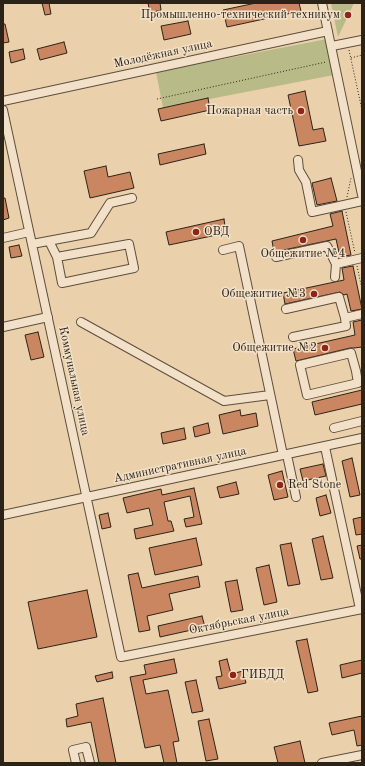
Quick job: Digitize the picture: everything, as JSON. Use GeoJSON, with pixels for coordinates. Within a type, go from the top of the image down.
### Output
{"type":"FeatureCollection","features":[{"type":"Feature","properties":{"kind":"street"},"geometry":{"type":"LineString","coordinates":[[322,3],[362,195]]}},
{"type":"Feature","properties":{"kind":"street","name":"Молодёжная улица"},"geometry":{"type":"LineString","coordinates":[[3,101],[328,31]]}},
{"type":"Feature","properties":{"kind":"street"},"geometry":{"type":"LineString","coordinates":[[332,46],[362,40]]}},
{"type":"Feature","properties":{"kind":"street","name":"Коммунальная улица"},"geometry":{"type":"LineString","coordinates":[[3,110],[121,657]]}},
{"type":"Feature","properties":{"kind":"street"},"geometry":{"type":"LineString","coordinates":[[298,160],[299,170],[306,182],[314,215],[362,201]]}},
{"type":"Feature","properties":{"kind":"street"},"geometry":{"type":"LineString","coordinates":[[32,244],[91,233],[110,203],[132,198]]}},
{"type":"Feature","properties":{"kind":"street"},"geometry":{"type":"LineString","coordinates":[[3,238],[29,232]]}},
{"type":"Feature","properties":{"kind":"street"},"geometry":{"type":"LineString","coordinates":[[49,241],[57,257],[62,283],[134,268],[129,244],[57,257]]}},
{"type":"Feature","properties":{"kind":"street"},"geometry":{"type":"LineString","coordinates":[[223,250],[239,246],[270,395],[296,497]]}},
{"type":"Feature","properties":{"kind":"street"},"geometry":{"type":"LineString","coordinates":[[276,257],[327,246],[336,264],[335,277]]}},
{"type":"Feature","properties":{"kind":"street"},"geometry":{"type":"LineString","coordinates":[[336,264],[362,258]]}},
{"type":"Feature","properties":{"kind":"street"},"geometry":{"type":"LineString","coordinates":[[286,309],[340,297],[346,326],[293,337]]}},
{"type":"Feature","properties":{"kind":"street"},"geometry":{"type":"LineString","coordinates":[[345,318],[362,314]]}},
{"type":"Feature","properties":{"kind":"street"},"geometry":{"type":"LineString","coordinates":[[3,327],[48,317]]}},
{"type":"Feature","properties":{"kind":"street"},"geometry":{"type":"LineString","coordinates":[[81,322],[224,401],[270,395]]}},
{"type":"Feature","properties":{"kind":"street"},"geometry":{"type":"LineString","coordinates":[[351,353],[359,370],[358,383],[307,395],[300,365],[351,353]]}},
{"type":"Feature","properties":{"kind":"street"},"geometry":{"type":"LineString","coordinates":[[334,428],[362,421]]}},
{"type":"Feature","properties":{"kind":"street","name":"Административная улица"},"geometry":{"type":"LineString","coordinates":[[3,515],[362,438]]}},
{"type":"Feature","properties":{"kind":"street"},"geometry":{"type":"LineString","coordinates":[[324,447],[361,609]]}},
{"type":"Feature","properties":{"kind":"street","name":"Октябрьская улица"},"geometry":{"type":"LineString","coordinates":[[121,657],[361,609]]}},
{"type":"Feature","properties":{"kind":"street"},"geometry":{"type":"LineString","coordinates":[[76,763],[73,750],[86,747],[90,763]]}},
{"type":"Feature","properties":{"kind":"street"},"geometry":{"type":"LineString","coordinates":[[322,763],[362,755]]}},
{"type":"Feature","properties":{"kind":"path"},"geometry":{"type":"LineString","coordinates":[[347,43],[362,110]]}},
{"type":"Feature","properties":{"kind":"path"},"geometry":{"type":"LineString","coordinates":[[350,58],[362,55]]}},
{"type":"Feature","properties":{"kind":"path"},"geometry":{"type":"LineString","coordinates":[[156,98],[329,61]]}},
{"type":"Feature","properties":{"kind":"green space"},"geometry":{"type":"Polygon","coordinates":[[[331,3],[354,3],[338,37],[331,3]]]}},
{"type":"Feature","properties":{"kind":"green space"},"geometry":{"type":"Polygon","coordinates":[[[327,39],[334,75],[163,108],[156,72],[327,39]]]}},
{"type":"Feature","properties":{"kind":"building"},"geometry":{"type":"Polygon","coordinates":[[[42,3],[49,3],[51,14],[45,15],[42,3]]]}},
{"type":"Feature","properties":{"kind":"building"},"geometry":{"type":"Polygon","coordinates":[[[148,3],[160,3],[161,10],[150,13],[148,3]]]}},
{"type":"Feature","properties":{"kind":"building"},"geometry":{"type":"Polygon","coordinates":[[[256,3],[299,3],[301,11],[227,27],[223,10],[256,3]]]}},
{"type":"Feature","properties":{"kind":"building"},"geometry":{"type":"Polygon","coordinates":[[[188,21],[191,34],[164,40],[161,26],[188,21]]]}},
{"type":"Feature","properties":{"kind":"building"},"geometry":{"type":"Polygon","coordinates":[[[3,24],[5,24],[9,42],[3,43],[3,24]]]}},
{"type":"Feature","properties":{"kind":"building"},"geometry":{"type":"Polygon","coordinates":[[[64,42],[67,53],[40,60],[37,49],[64,42]]]}},
{"type":"Feature","properties":{"kind":"building"},"geometry":{"type":"Polygon","coordinates":[[[23,49],[25,59],[11,63],[9,52],[23,49]]]}},
{"type":"Feature","properties":{"kind":"building","name":"Пожарная часть"},"geometry":{"type":"Polygon","coordinates":[[[305,91],[313,130],[323,128],[326,141],[299,146],[288,95],[305,91]]]}},
{"type":"Feature","properties":{"kind":"building"},"geometry":{"type":"Polygon","coordinates":[[[208,98],[210,110],[161,121],[158,109],[208,98]]]}},
{"type":"Feature","properties":{"kind":"building"},"geometry":{"type":"Polygon","coordinates":[[[204,144],[206,154],[160,165],[158,154],[204,144]]]}},
{"type":"Feature","properties":{"kind":"building"},"geometry":{"type":"Polygon","coordinates":[[[106,166],[108,177],[130,172],[134,188],[90,198],[84,171],[106,166]]]}},
{"type":"Feature","properties":{"kind":"building"},"geometry":{"type":"Polygon","coordinates":[[[331,178],[337,201],[317,205],[312,183],[331,178]]]}},
{"type":"Feature","properties":{"kind":"building"},"geometry":{"type":"Polygon","coordinates":[[[3,198],[5,198],[9,218],[3,220],[3,198]]]}},
{"type":"Feature","properties":{"kind":"building"},"geometry":{"type":"Polygon","coordinates":[[[342,211],[351,255],[340,257],[336,239],[274,252],[272,241],[333,226],[330,214],[342,211]]]}},
{"type":"Feature","properties":{"kind":"building","name":"ОВД"},"geometry":{"type":"Polygon","coordinates":[[[224,219],[226,233],[169,245],[166,232],[224,219]]]}},
{"type":"Feature","properties":{"kind":"building"},"geometry":{"type":"Polygon","coordinates":[[[19,245],[22,256],[11,258],[9,247],[19,245]]]}},
{"type":"Feature","properties":{"kind":"building"},"geometry":{"type":"Polygon","coordinates":[[[353,266],[362,309],[351,311],[347,294],[344,295],[340,292],[285,304],[283,293],[344,280],[342,268],[353,266]]]}},
{"type":"Feature","properties":{"kind":"building","name":"Общежитие №2"},"geometry":{"type":"Polygon","coordinates":[[[362,320],[362,347],[350,348],[296,361],[293,349],[355,335],[353,322],[362,320]]]}},
{"type":"Feature","properties":{"kind":"building"},"geometry":{"type":"Polygon","coordinates":[[[38,332],[44,357],[31,360],[25,335],[38,332]]]}},
{"type":"Feature","properties":{"kind":"building"},"geometry":{"type":"Polygon","coordinates":[[[362,390],[362,404],[315,415],[312,402],[362,390]]]}},
{"type":"Feature","properties":{"kind":"building"},"geometry":{"type":"Polygon","coordinates":[[[240,410],[241,416],[256,413],[258,426],[223,434],[219,415],[240,410]]]}},
{"type":"Feature","properties":{"kind":"building"},"geometry":{"type":"Polygon","coordinates":[[[208,423],[210,433],[195,437],[193,427],[208,423]]]}},
{"type":"Feature","properties":{"kind":"building"},"geometry":{"type":"Polygon","coordinates":[[[184,428],[186,439],[163,444],[161,433],[184,428]]]}},
{"type":"Feature","properties":{"kind":"building"},"geometry":{"type":"Polygon","coordinates":[[[352,458],[360,495],[350,497],[342,461],[352,458]]]}},
{"type":"Feature","properties":{"kind":"building"},"geometry":{"type":"Polygon","coordinates":[[[323,464],[326,476],[303,481],[300,469],[323,464]]]}},
{"type":"Feature","properties":{"kind":"building","name":"Red Stone"},"geometry":{"type":"Polygon","coordinates":[[[282,471],[288,497],[274,500],[268,475],[282,471]]]}},
{"type":"Feature","properties":{"kind":"building"},"geometry":{"type":"Polygon","coordinates":[[[236,482],[239,494],[220,498],[217,487],[236,482]]]}},
{"type":"Feature","properties":{"kind":"building"},"geometry":{"type":"Polygon","coordinates":[[[194,488],[202,524],[186,527],[184,519],[194,517],[190,496],[164,502],[168,521],[171,521],[174,531],[136,539],[134,529],[153,525],[149,508],[127,513],[123,498],[161,489],[162,495],[194,488]]]}},
{"type":"Feature","properties":{"kind":"building"},"geometry":{"type":"Polygon","coordinates":[[[326,495],[331,513],[320,516],[316,498],[326,495]]]}},
{"type":"Feature","properties":{"kind":"building"},"geometry":{"type":"Polygon","coordinates":[[[108,513],[111,527],[102,529],[99,515],[108,513]]]}},
{"type":"Feature","properties":{"kind":"building"},"geometry":{"type":"Polygon","coordinates":[[[362,517],[362,534],[356,535],[353,519],[362,517]]]}},
{"type":"Feature","properties":{"kind":"building"},"geometry":{"type":"Polygon","coordinates":[[[323,536],[333,578],[321,580],[312,539],[323,536]]]}},
{"type":"Feature","properties":{"kind":"building"},"geometry":{"type":"Polygon","coordinates":[[[196,538],[202,565],[155,575],[149,548],[196,538]]]}},
{"type":"Feature","properties":{"kind":"building"},"geometry":{"type":"Polygon","coordinates":[[[291,543],[300,584],[288,586],[280,545],[291,543]]]}},
{"type":"Feature","properties":{"kind":"building"},"geometry":{"type":"Polygon","coordinates":[[[362,545],[362,559],[360,559],[357,546],[362,545]]]}},
{"type":"Feature","properties":{"kind":"building"},"geometry":{"type":"Polygon","coordinates":[[[269,565],[277,602],[264,605],[256,568],[269,565]]]}},
{"type":"Feature","properties":{"kind":"building"},"geometry":{"type":"Polygon","coordinates":[[[138,573],[142,588],[198,576],[200,587],[169,594],[173,610],[147,616],[150,630],[139,632],[128,575],[138,573]]]}},
{"type":"Feature","properties":{"kind":"building"},"geometry":{"type":"Polygon","coordinates":[[[237,580],[243,610],[231,612],[225,582],[237,580]]]}},
{"type":"Feature","properties":{"kind":"building"},"geometry":{"type":"Polygon","coordinates":[[[87,590],[97,637],[38,649],[28,602],[87,590]]]}},
{"type":"Feature","properties":{"kind":"building"},"geometry":{"type":"Polygon","coordinates":[[[202,616],[205,627],[160,637],[158,626],[202,616]]]}},
{"type":"Feature","properties":{"kind":"building"},"geometry":{"type":"Polygon","coordinates":[[[307,639],[318,691],[308,693],[296,641],[307,639]]]}},
{"type":"Feature","properties":{"kind":"building"},"geometry":{"type":"Polygon","coordinates":[[[174,659],[177,673],[143,680],[146,694],[168,690],[179,741],[173,742],[177,763],[164,763],[160,745],[145,748],[130,677],[146,674],[144,665],[174,659]]]}},
{"type":"Feature","properties":{"kind":"building","name":"ГИБДД"},"geometry":{"type":"Polygon","coordinates":[[[227,659],[231,674],[243,671],[246,683],[219,689],[216,677],[222,676],[219,661],[227,659]]]}},
{"type":"Feature","properties":{"kind":"building"},"geometry":{"type":"Polygon","coordinates":[[[362,660],[362,673],[342,678],[340,665],[362,660]]]}},
{"type":"Feature","properties":{"kind":"building"},"geometry":{"type":"Polygon","coordinates":[[[112,672],[113,678],[97,682],[95,676],[112,672]]]}},
{"type":"Feature","properties":{"kind":"building"},"geometry":{"type":"Polygon","coordinates":[[[196,680],[203,711],[192,713],[185,682],[196,680]]]}},
{"type":"Feature","properties":{"kind":"building"},"geometry":{"type":"Polygon","coordinates":[[[103,698],[116,763],[99,763],[91,722],[67,727],[66,719],[78,716],[76,704],[103,698]]]}},
{"type":"Feature","properties":{"kind":"building"},"geometry":{"type":"Polygon","coordinates":[[[362,716],[362,745],[357,746],[354,730],[332,735],[329,723],[362,716]]]}},
{"type":"Feature","properties":{"kind":"building"},"geometry":{"type":"Polygon","coordinates":[[[209,719],[218,759],[206,761],[198,721],[209,719]]]}},
{"type":"Feature","properties":{"kind":"building"},"geometry":{"type":"Polygon","coordinates":[[[300,741],[305,763],[278,763],[274,747],[300,741]]]}},
{"type":"Feature","properties":{"kind":"place","name":"Промышленно-технический техникум"},"geometry":{"type":"Point","coordinates":[348,15]}},
{"type":"Feature","properties":{"kind":"place","name":"Пожарная часть"},"geometry":{"type":"Point","coordinates":[301,111]}},
{"type":"Feature","properties":{"kind":"place","name":"ОВД"},"geometry":{"type":"Point","coordinates":[196,232]}},
{"type":"Feature","properties":{"kind":"place","name":"Общежитие №4"},"geometry":{"type":"Point","coordinates":[303,240]}},
{"type":"Feature","properties":{"kind":"place","name":"Общежитие №3"},"geometry":{"type":"Point","coordinates":[314,294]}},
{"type":"Feature","properties":{"kind":"place","name":"Общежитие №2"},"geometry":{"type":"Point","coordinates":[325,348]}},
{"type":"Feature","properties":{"kind":"place","name":"Red Stone"},"geometry":{"type":"Point","coordinates":[280,485]}},
{"type":"Feature","properties":{"kind":"place","name":"ГИБДД"},"geometry":{"type":"Point","coordinates":[233,675]}}]}
